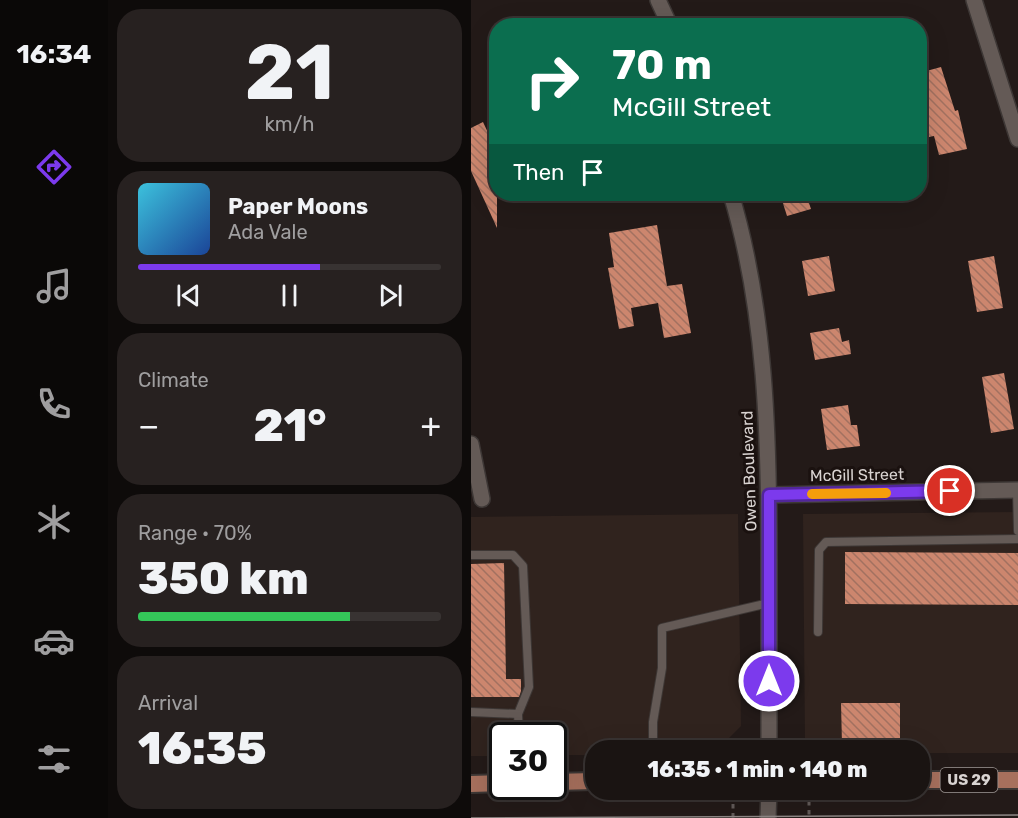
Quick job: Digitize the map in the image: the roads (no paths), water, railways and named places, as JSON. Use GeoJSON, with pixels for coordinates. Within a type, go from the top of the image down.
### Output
{"type":"FeatureCollection","features":[{"type":"Feature","properties":{"kind":"main road","name":"US 29"},"geometry":{"type":"LineString","coordinates":[[930,780],[1018,780]]}},
{"type":"Feature","properties":{"kind":"main road"},"geometry":{"type":"LineString","coordinates":[[567,782],[585,781]]}},
{"type":"Feature","properties":{"kind":"main road"},"geometry":{"type":"LineString","coordinates":[[471,784],[489,783]]}},
{"type":"Feature","properties":{"kind":"street"},"geometry":{"type":"LineString","coordinates":[[659,0],[667,18]]}},
{"type":"Feature","properties":{"kind":"street"},"geometry":{"type":"LineString","coordinates":[[974,0],[1018,139]]}},
{"type":"Feature","properties":{"kind":"street","name":"Owen Boulevard"},"geometry":{"type":"LineString","coordinates":[[733,201],[745,252],[757,320],[767,430],[769,740]]}},
{"type":"Feature","properties":{"kind":"street"},"geometry":{"type":"LineString","coordinates":[[471,444],[482,500]]}},
{"type":"Feature","properties":{"kind":"street","name":"McGill Street"},"geometry":{"type":"LineString","coordinates":[[769,495],[1017,490]]}},
{"type":"Feature","properties":{"kind":"street"},"geometry":{"type":"LineString","coordinates":[[768,818],[769,800]]}},
{"type":"Feature","properties":{"kind":"lane"},"geometry":{"type":"LineString","coordinates":[[1017,490],[1018,531]]}},
{"type":"Feature","properties":{"kind":"lane"},"geometry":{"type":"LineString","coordinates":[[819,632],[819,550],[826,542],[1018,539]]}},
{"type":"Feature","properties":{"kind":"lane"},"geometry":{"type":"LineString","coordinates":[[471,555],[513,555],[523,566],[529,687],[518,714],[518,722]]}},
{"type":"Feature","properties":{"kind":"lane"},"geometry":{"type":"LineString","coordinates":[[653,740],[653,722],[662,668],[662,628],[769,603]]}},
{"type":"Feature","properties":{"kind":"lane"},"geometry":{"type":"LineString","coordinates":[[471,712],[518,714]]}},
{"type":"Feature","properties":{"kind":"tram line"},"geometry":{"type":"LineString","coordinates":[[471,818],[1018,815]]}}]}
